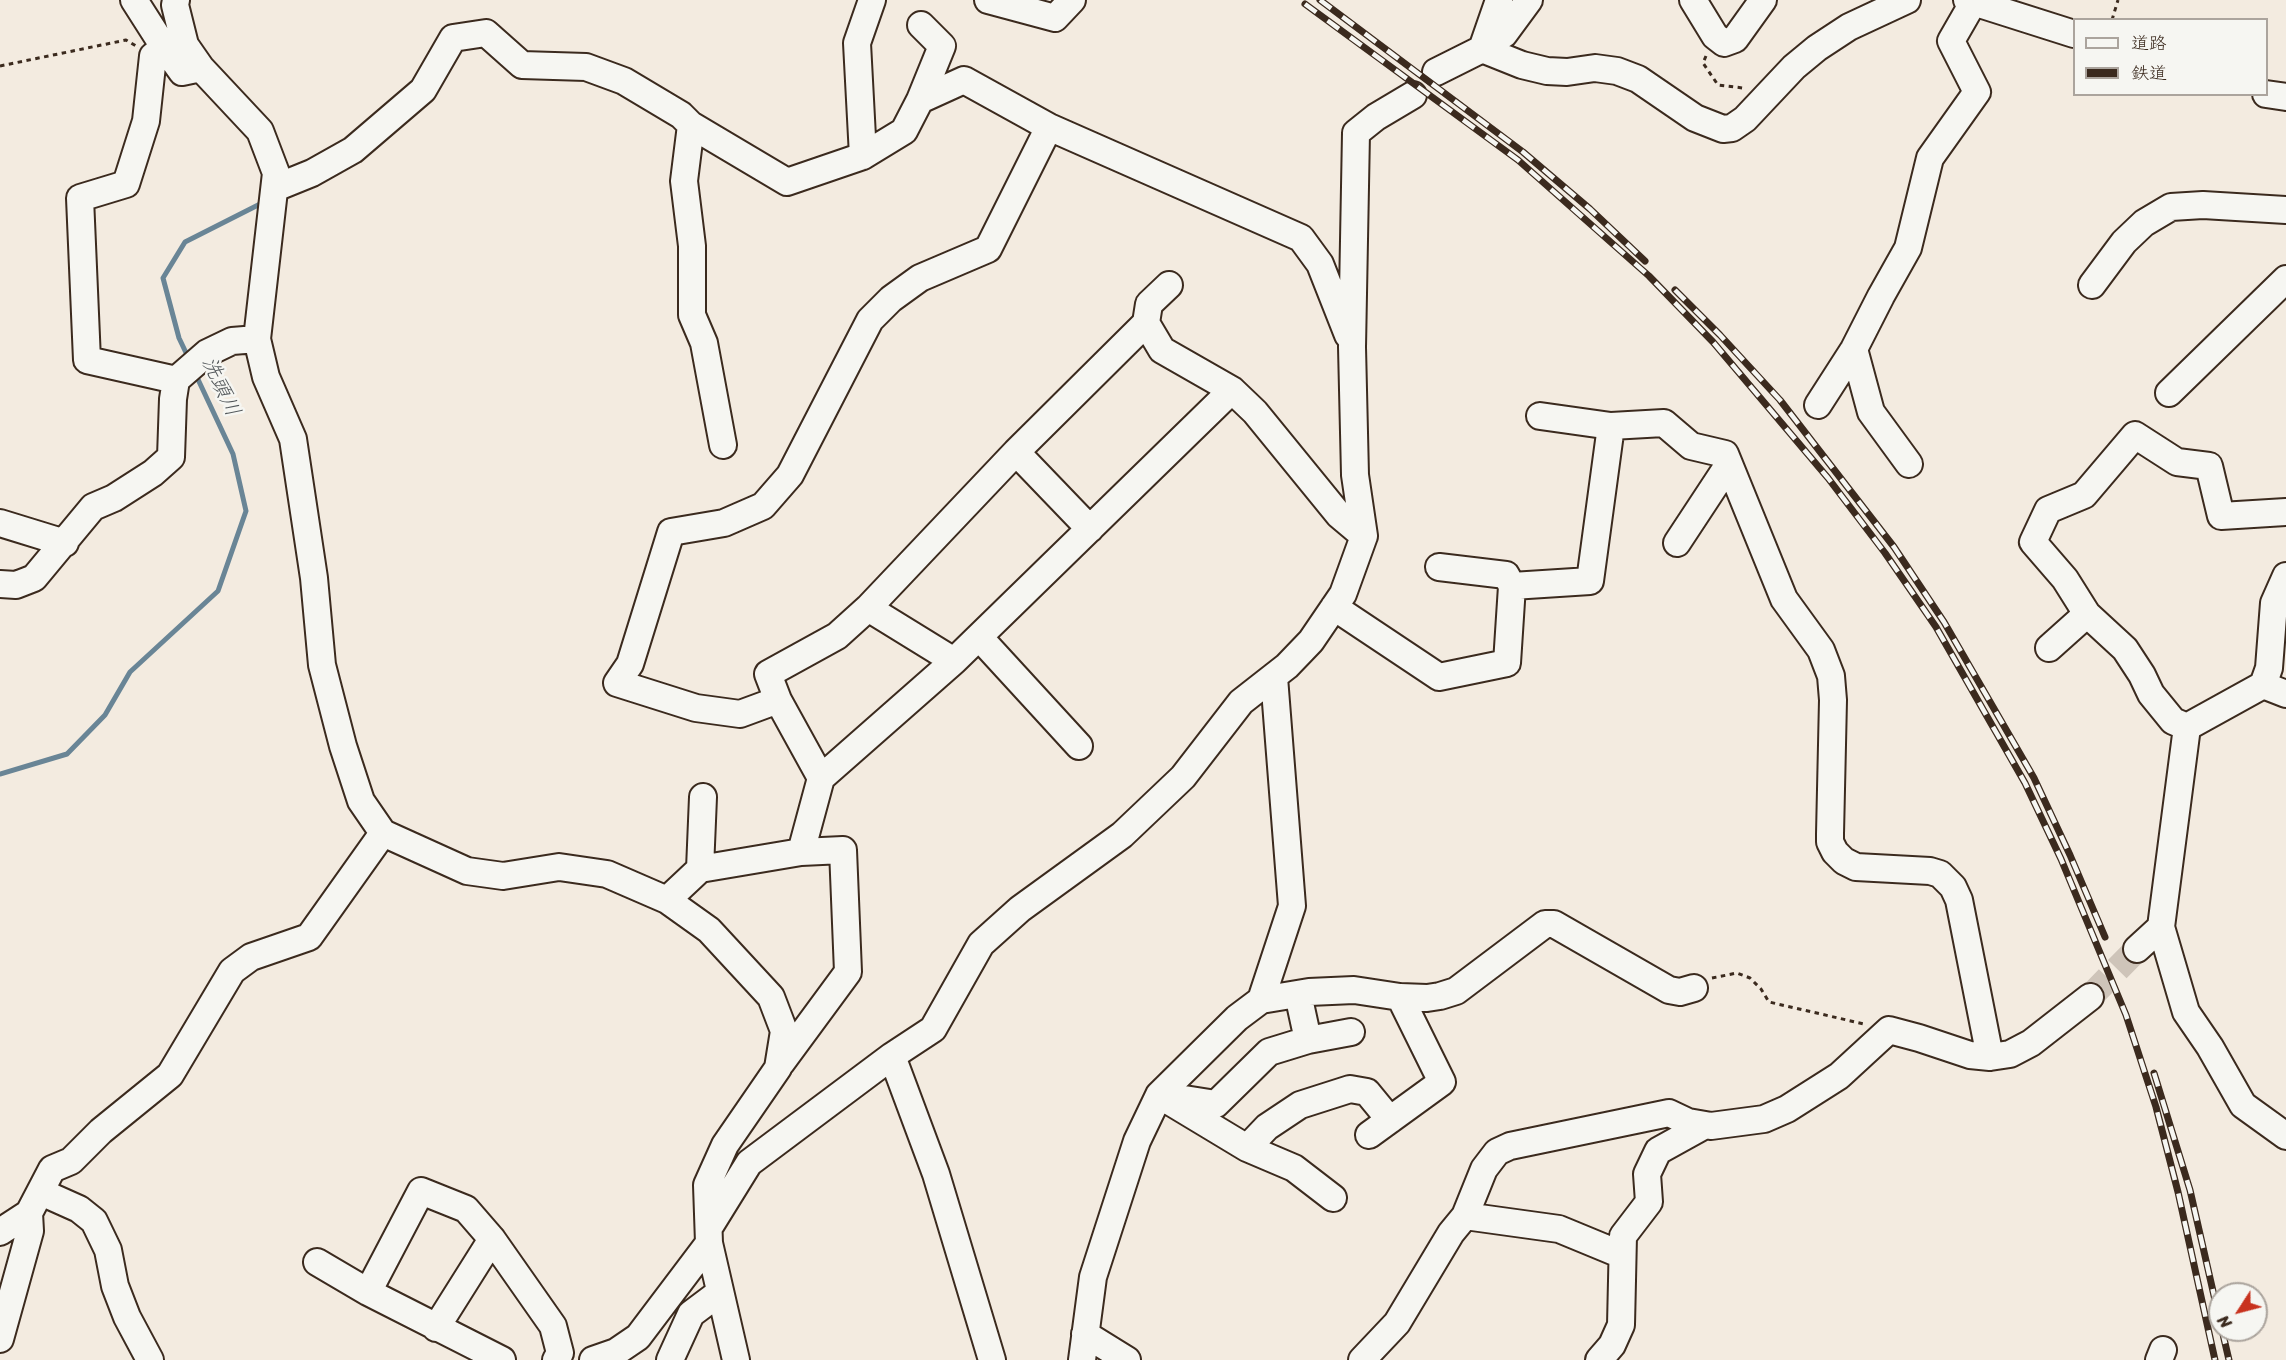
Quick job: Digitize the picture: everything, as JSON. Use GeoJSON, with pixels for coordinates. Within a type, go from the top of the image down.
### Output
{"type":"FeatureCollection","features":[{"type":"Feature","properties":{"kind":"street"},"geometry":{"type":"LineString","coordinates":[[134,0],[158,52],[182,72],[201,68]]}},
{"type":"Feature","properties":{"kind":"street"},"geometry":{"type":"LineString","coordinates":[[176,0],[175,5],[184,45],[201,68],[260,131],[276,173],[257,339],[266,377],[293,439],[314,578],[322,665],[343,746],[361,801],[382,833],[466,871],[503,876],[559,867],[607,874],[667,900],[709,930],[771,998],[784,1030],[778,1068]]}},
{"type":"Feature","properties":{"kind":"street"},"geometry":{"type":"LineString","coordinates":[[862,156],[857,43],[872,0]]}},
{"type":"Feature","properties":{"kind":"street"},"geometry":{"type":"LineString","coordinates":[[988,0],[1055,18],[1072,0]]}},
{"type":"Feature","properties":{"kind":"street"},"geometry":{"type":"LineString","coordinates":[[1482,50],[1499,0]]}},
{"type":"Feature","properties":{"kind":"street"},"geometry":{"type":"LineString","coordinates":[[1436,72],[1482,50],[1504,34],[1529,0]]}},
{"type":"Feature","properties":{"kind":"street"},"geometry":{"type":"LineString","coordinates":[[1693,0],[1714,36],[1724,43],[1735,39],[1763,0]]}},
{"type":"Feature","properties":{"kind":"street"},"geometry":{"type":"LineString","coordinates":[[1482,50],[1547,71],[1567,72],[1595,68],[1617,71],[1638,79],[1695,118],[1723,129],[1732,128],[1745,119],[1794,67],[1817,48],[1849,27],[1907,0]]}},
{"type":"Feature","properties":{"kind":"street"},"geometry":{"type":"LineString","coordinates":[[1818,405],[1854,349],[1908,248],[1930,158],[1977,92],[1951,41],[1971,1],[2073,34]]}},
{"type":"Feature","properties":{"kind":"street"},"geometry":{"type":"LineString","coordinates":[[274,188],[312,173],[353,150],[423,90],[453,38],[486,33],[522,65],[586,67],[624,81],[681,115],[691,125],[787,182],[862,156],[904,131],[920,100],[942,46],[921,25]]}},
{"type":"Feature","properties":{"kind":"street"},"geometry":{"type":"LineString","coordinates":[[158,52],[146,120],[126,184],[80,198],[87,360],[176,380]]}},
{"type":"Feature","properties":{"kind":"street"},"geometry":{"type":"LineString","coordinates":[[920,100],[964,80],[1049,127],[1301,238],[1320,264],[1352,347]]}},
{"type":"Feature","properties":{"kind":"street"},"geometry":{"type":"LineString","coordinates":[[2268,94],[2286,97]]}},
{"type":"Feature","properties":{"kind":"street"},"geometry":{"type":"LineString","coordinates":[[593,1360],[616,1352],[638,1337],[710,1235],[749,1162],[892,1056],[933,1029],[981,944],[1020,909],[1122,835],[1183,777],[1241,702],[1287,666],[1311,641],[1343,594],[1364,536],[1355,475],[1352,347],[1356,133],[1376,117],[1413,95]]}},
{"type":"Feature","properties":{"kind":"street"},"geometry":{"type":"LineString","coordinates":[[691,125],[684,181],[692,246],[692,315],[704,343],[723,445]]}},
{"type":"Feature","properties":{"kind":"street"},"geometry":{"type":"LineString","coordinates":[[778,700],[741,714],[696,708],[617,683],[630,664],[671,532],[724,524],[763,506],[790,476],[870,320],[891,298],[920,278],[988,249],[1049,127]]}},
{"type":"Feature","properties":{"kind":"street"},"geometry":{"type":"LineString","coordinates":[[2092,285],[2124,242],[2144,223],[2172,207],[2203,205],[2286,210]]}},
{"type":"Feature","properties":{"kind":"street"},"geometry":{"type":"LineString","coordinates":[[2169,393],[2286,279]]}},
{"type":"Feature","properties":{"kind":"street"},"geometry":{"type":"LineString","coordinates":[[821,778],[778,700],[768,674],[837,636],[868,608],[1016,452],[1146,323],[1149,304],[1169,285]]}},
{"type":"Feature","properties":{"kind":"street"},"geometry":{"type":"LineString","coordinates":[[1146,323],[1162,350],[1232,390],[1255,412],[1339,515],[1364,536]]}},
{"type":"Feature","properties":{"kind":"street"},"geometry":{"type":"LineString","coordinates":[[0,584],[16,585],[34,578],[93,507],[114,498],[153,473],[171,457],[176,380],[207,353],[232,341],[257,339]]}},
{"type":"Feature","properties":{"kind":"street"},"geometry":{"type":"LineString","coordinates":[[1854,349],[1871,412],[1909,464]]}},
{"type":"Feature","properties":{"kind":"street"},"geometry":{"type":"LineString","coordinates":[[801,852],[821,778],[954,661],[1232,390]]}},
{"type":"Feature","properties":{"kind":"street"},"geometry":{"type":"LineString","coordinates":[[1540,416],[1611,426],[1664,423],[1691,446],[1725,454],[1784,599],[1821,650],[1831,676],[1833,700],[1830,842],[1834,852],[1844,861],[1856,867],[1930,871],[1940,874],[1953,886],[1959,900],[1990,1058]]}},
{"type":"Feature","properties":{"kind":"street"},"geometry":{"type":"LineString","coordinates":[[1512,586],[1590,581],[1611,426]]}},
{"type":"Feature","properties":{"kind":"street"},"geometry":{"type":"LineString","coordinates":[[2286,512],[2221,516],[2209,466],[2177,462],[2135,435],[2084,495],[2048,510],[2033,542],[2065,579],[2087,614],[2125,649],[2151,694],[2173,721],[2187,727],[2274,690],[2269,669],[2274,603],[2286,576]]}},
{"type":"Feature","properties":{"kind":"street"},"geometry":{"type":"LineString","coordinates":[[1016,452],[1090,529]]}},
{"type":"Feature","properties":{"kind":"street"},"geometry":{"type":"LineString","coordinates":[[1677,543],[1729,464]]}},
{"type":"Feature","properties":{"kind":"street"},"geometry":{"type":"LineString","coordinates":[[0,523],[65,543]]}},
{"type":"Feature","properties":{"kind":"street"},"geometry":{"type":"LineString","coordinates":[[1334,607],[1439,677],[1508,663],[1512,586],[1506,575],[1439,567]]}},
{"type":"Feature","properties":{"kind":"street"},"geometry":{"type":"LineString","coordinates":[[868,608],[954,661]]}},
{"type":"Feature","properties":{"kind":"street"},"geometry":{"type":"LineString","coordinates":[[2049,648],[2087,614]]}},
{"type":"Feature","properties":{"kind":"street"},"geometry":{"type":"LineString","coordinates":[[979,637],[1079,746]]}},
{"type":"Feature","properties":{"kind":"street"},"geometry":{"type":"LineString","coordinates":[[1261,1000],[1292,906],[1274,677]]}},
{"type":"Feature","properties":{"kind":"street"},"geometry":{"type":"LineString","coordinates":[[2187,727],[2161,927],[2168,957],[2186,1012],[2210,1047],[2243,1105],[2286,1136]]}},
{"type":"Feature","properties":{"kind":"street"},"geometry":{"type":"LineString","coordinates":[[700,869],[703,797]]}},
{"type":"Feature","properties":{"kind":"street"},"geometry":{"type":"LineString","coordinates":[[0,1339],[30,1231],[35,1203],[52,1169],[71,1161],[101,1131],[170,1075],[232,971],[251,957],[309,937],[382,833]]}},
{"type":"Feature","properties":{"kind":"street"},"geometry":{"type":"LineString","coordinates":[[667,900],[700,869],[801,852],[843,850],[848,972],[725,1145],[707,1185],[710,1235],[719,1293],[736,1360]]}},
{"type":"Feature","properties":{"kind":"street"},"geometry":{"type":"LineString","coordinates":[[1082,1360],[1093,1277],[1137,1141],[1159,1095],[1237,1018],[1261,1000],[1298,994],[1354,990],[1427,999],[1456,991],[1545,924],[1559,926],[1670,990],[1680,992],[1694,988]]}},
{"type":"Feature","properties":{"kind":"street"},"geometry":{"type":"LineString","coordinates":[[2137,949],[2161,927]]}},
{"type":"Feature","properties":{"kind":"street"},"geometry":{"type":"LineString","coordinates":[[1298,994],[1308,1040]]}},
{"type":"Feature","properties":{"kind":"street"},"geometry":{"type":"LineString","coordinates":[[1369,1135],[1442,1082],[1400,997]]}},
{"type":"Feature","properties":{"kind":"street"},"geometry":{"type":"LineString","coordinates":[[1362,1360],[1397,1323],[1451,1233],[1465,1216],[1484,1169],[1497,1152],[1510,1146],[1669,1113],[1688,1122],[1711,1126],[1764,1119],[1787,1108],[1839,1076],[1889,1030],[1970,1055],[1990,1058],[2010,1054],[2031,1043],[2067,1018],[2090,997]]}},
{"type":"Feature","properties":{"kind":"street"},"geometry":{"type":"LineString","coordinates":[[1159,1095],[1216,1104],[1269,1052],[1308,1040],[1351,1032]]}},
{"type":"Feature","properties":{"kind":"street"},"geometry":{"type":"LineString","coordinates":[[892,1056],[936,1174],[992,1360]]}},
{"type":"Feature","properties":{"kind":"street"},"geometry":{"type":"LineString","coordinates":[[1246,1148],[1267,1127],[1300,1105],[1350,1089],[1366,1092],[1390,1120]]}},
{"type":"Feature","properties":{"kind":"street"},"geometry":{"type":"LineString","coordinates":[[1159,1095],[1246,1148],[1294,1168],[1333,1198]]}},
{"type":"Feature","properties":{"kind":"street"},"geometry":{"type":"LineString","coordinates":[[1612,1355],[1622,1325],[1623,1236],[1649,1202],[1647,1174],[1658,1151],[1705,1125]]}},
{"type":"Feature","properties":{"kind":"street"},"geometry":{"type":"LineString","coordinates":[[368,1292],[421,1191],[466,1209],[492,1239],[553,1326],[560,1353],[556,1360]]}},
{"type":"Feature","properties":{"kind":"street"},"geometry":{"type":"LineString","coordinates":[[0,1232],[35,1203],[79,1209],[94,1221],[108,1250],[115,1286],[127,1317],[150,1360]]}},
{"type":"Feature","properties":{"kind":"street"},"geometry":{"type":"LineString","coordinates":[[1465,1216],[1559,1229],[1622,1255]]}},
{"type":"Feature","properties":{"kind":"street"},"geometry":{"type":"LineString","coordinates":[[436,1328],[492,1239]]}},
{"type":"Feature","properties":{"kind":"street"},"geometry":{"type":"LineString","coordinates":[[317,1262],[368,1292],[502,1360]]}},
{"type":"Feature","properties":{"kind":"street"},"geometry":{"type":"LineString","coordinates":[[670,1360],[691,1314],[719,1293]]}},
{"type":"Feature","properties":{"kind":"street"},"geometry":{"type":"LineString","coordinates":[[1084,1334],[1127,1360]]}},
{"type":"Feature","properties":{"kind":"path"},"geometry":{"type":"LineString","coordinates":[[2113,18],[2118,0]]}},
{"type":"Feature","properties":{"kind":"path"},"geometry":{"type":"LineString","coordinates":[[1714,36],[1703,63],[1718,85],[1741,89],[1750,85]]}},
{"type":"Feature","properties":{"kind":"path"},"geometry":{"type":"LineString","coordinates":[[0,66],[126,40],[158,52]]}},
{"type":"Feature","properties":{"kind":"path"},"geometry":{"type":"LineString","coordinates":[[1694,988],[1714,977],[1737,974],[1750,978],[1769,1002],[1889,1030]]}},
{"type":"Feature","properties":{"kind":"waterway","name":"洗頭川"},"geometry":{"type":"LineString","coordinates":[[189,359],[179,338],[163,278],[185,242],[266,201]]}},
{"type":"Feature","properties":{"kind":"waterway","name":"洗頭川"},"geometry":{"type":"LineString","coordinates":[[0,774],[67,754],[105,715],[130,672],[218,591],[246,511],[233,454],[195,373]]}},
{"type":"Feature","properties":{"kind":"tunnel"},"geometry":{"type":"LineString","coordinates":[[2090,997],[2137,949]]}},
{"type":"Feature","properties":{"kind":"railway"},"geometry":{"type":"LineString","coordinates":[[1320,0],[1523,152],[1590,209],[1645,261]]}},
{"type":"Feature","properties":{"kind":"railway"},"geometry":{"type":"LineString","coordinates":[[1305,4],[1518,160],[1649,276],[1713,342],[1828,478],[1885,553],[1936,627],[2025,783],[2061,859],[2126,1015],[2156,1107],[2178,1192],[2215,1360]]}},
{"type":"Feature","properties":{"kind":"railway"},"geometry":{"type":"LineString","coordinates":[[1675,290],[1780,400],[1894,547],[1944,622],[2034,778],[2105,937]]}},
{"type":"Feature","properties":{"kind":"railway"},"geometry":{"type":"LineString","coordinates":[[2154,1073],[2190,1190],[2211,1282]]}},
{"type":"Feature","properties":{"kind":"railway"},"geometry":{"type":"LineString","coordinates":[[2225,1342],[2229,1360]]}}]}
